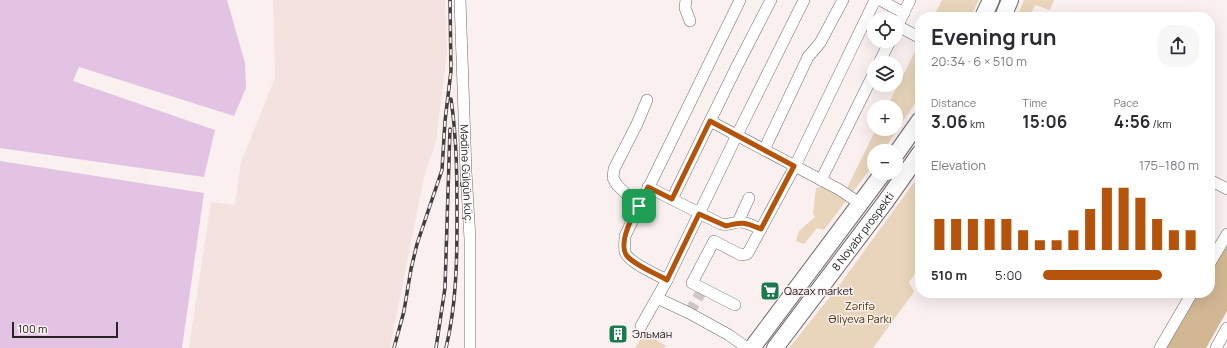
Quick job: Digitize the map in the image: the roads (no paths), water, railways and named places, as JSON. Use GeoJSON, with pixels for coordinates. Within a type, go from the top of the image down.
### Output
{"type":"FeatureCollection","features":[{"type":"Feature","properties":{"kind":"highway"},"geometry":{"type":"LineString","coordinates":[[985,12],[991,0]]}},
{"type":"Feature","properties":{"kind":"highway"},"geometry":{"type":"LineString","coordinates":[[1005,12],[1010,0]]}},
{"type":"Feature","properties":{"kind":"highway"},"geometry":{"type":"LineString","coordinates":[[903,144],[915,127]]}},
{"type":"Feature","properties":{"kind":"highway","name":"8 Noyabr prospekti"},"geometry":{"type":"LineString","coordinates":[[775,348],[915,160]]}},
{"type":"Feature","properties":{"kind":"highway","name":"8 Noyabr prospekti"},"geometry":{"type":"LineString","coordinates":[[752,348],[878,180]]}},
{"type":"Feature","properties":{"kind":"street","name":"Mədinə Gülgün küç."},"geometry":{"type":"LineString","coordinates":[[460,0],[470,239],[470,348]]}},
{"type":"Feature","properties":{"kind":"street"},"geometry":{"type":"LineString","coordinates":[[686,0],[685,8],[690,21]]}},
{"type":"Feature","properties":{"kind":"street"},"geometry":{"type":"LineString","coordinates":[[667,280],[634,262],[626,254],[625,236],[740,0]]}},
{"type":"Feature","properties":{"kind":"street"},"geometry":{"type":"LineString","coordinates":[[672,199],[771,0]]}},
{"type":"Feature","properties":{"kind":"street"},"geometry":{"type":"LineString","coordinates":[[641,326],[667,280],[804,0]]}},
{"type":"Feature","properties":{"kind":"street"},"geometry":{"type":"LineString","coordinates":[[764,150],[808,57],[820,43],[843,0]]}},
{"type":"Feature","properties":{"kind":"street"},"geometry":{"type":"LineString","coordinates":[[735,306],[692,283],[714,241],[741,255],[744,255],[749,251],[794,166],[875,0]]}},
{"type":"Feature","properties":{"kind":"street"},"geometry":{"type":"LineString","coordinates":[[880,0],[904,13],[910,0]]}},
{"type":"Feature","properties":{"kind":"street"},"geometry":{"type":"LineString","coordinates":[[903,31],[915,36]]}},
{"type":"Feature","properties":{"kind":"street"},"geometry":{"type":"LineString","coordinates":[[821,180],[867,87]]}},
{"type":"Feature","properties":{"kind":"street"},"geometry":{"type":"LineString","coordinates":[[639,206],[617,186],[613,178],[614,169],[637,124],[647,100]]}},
{"type":"Feature","properties":{"kind":"street"},"geometry":{"type":"LineString","coordinates":[[710,121],[840,190],[861,204]]}},
{"type":"Feature","properties":{"kind":"street"},"geometry":{"type":"LineString","coordinates":[[1215,183],[1227,189]]}},
{"type":"Feature","properties":{"kind":"street"},"geometry":{"type":"LineString","coordinates":[[648,187],[699,214],[726,226],[738,222],[744,222],[761,229]]}},
{"type":"Feature","properties":{"kind":"street"},"geometry":{"type":"LineString","coordinates":[[738,222],[749,198]]}},
{"type":"Feature","properties":{"kind":"street"},"geometry":{"type":"LineString","coordinates":[[1215,255],[1227,235]]}},
{"type":"Feature","properties":{"kind":"street"},"geometry":{"type":"LineString","coordinates":[[657,298],[689,313],[729,335],[747,348]]}},
{"type":"Feature","properties":{"kind":"street"},"geometry":{"type":"LineString","coordinates":[[1160,348],[1189,298]]}},
{"type":"Feature","properties":{"kind":"street"},"geometry":{"type":"LineString","coordinates":[[1216,348],[1227,328]]}},
{"type":"Feature","properties":{"kind":"tunnel"},"geometry":{"type":"LineString","coordinates":[[689,313],[703,289]]}},
{"type":"Feature","properties":{"kind":"railway"},"geometry":{"type":"LineString","coordinates":[[394,348],[404,311],[417,244],[442,170],[445,121],[451,71],[450,0]]}},
{"type":"Feature","properties":{"kind":"railway"},"geometry":{"type":"LineString","coordinates":[[446,348],[454,301],[457,253],[456,160],[451,99]]}},
{"type":"Feature","properties":{"kind":"railway"},"geometry":{"type":"LineString","coordinates":[[436,348],[445,288],[450,129]]}},
{"type":"Feature","properties":{"kind":"place","name":"Qazax market"},"geometry":{"type":"Point","coordinates":[770,291]}},
{"type":"Feature","properties":{"kind":"place","name":"Эльман"},"geometry":{"type":"Point","coordinates":[618,334]}},
{"type":"Feature","properties":{"kind":"park label","name":"Zərifə Əliyeva Parkı"},"geometry":{"type":"Point","coordinates":[860,312]}}]}
